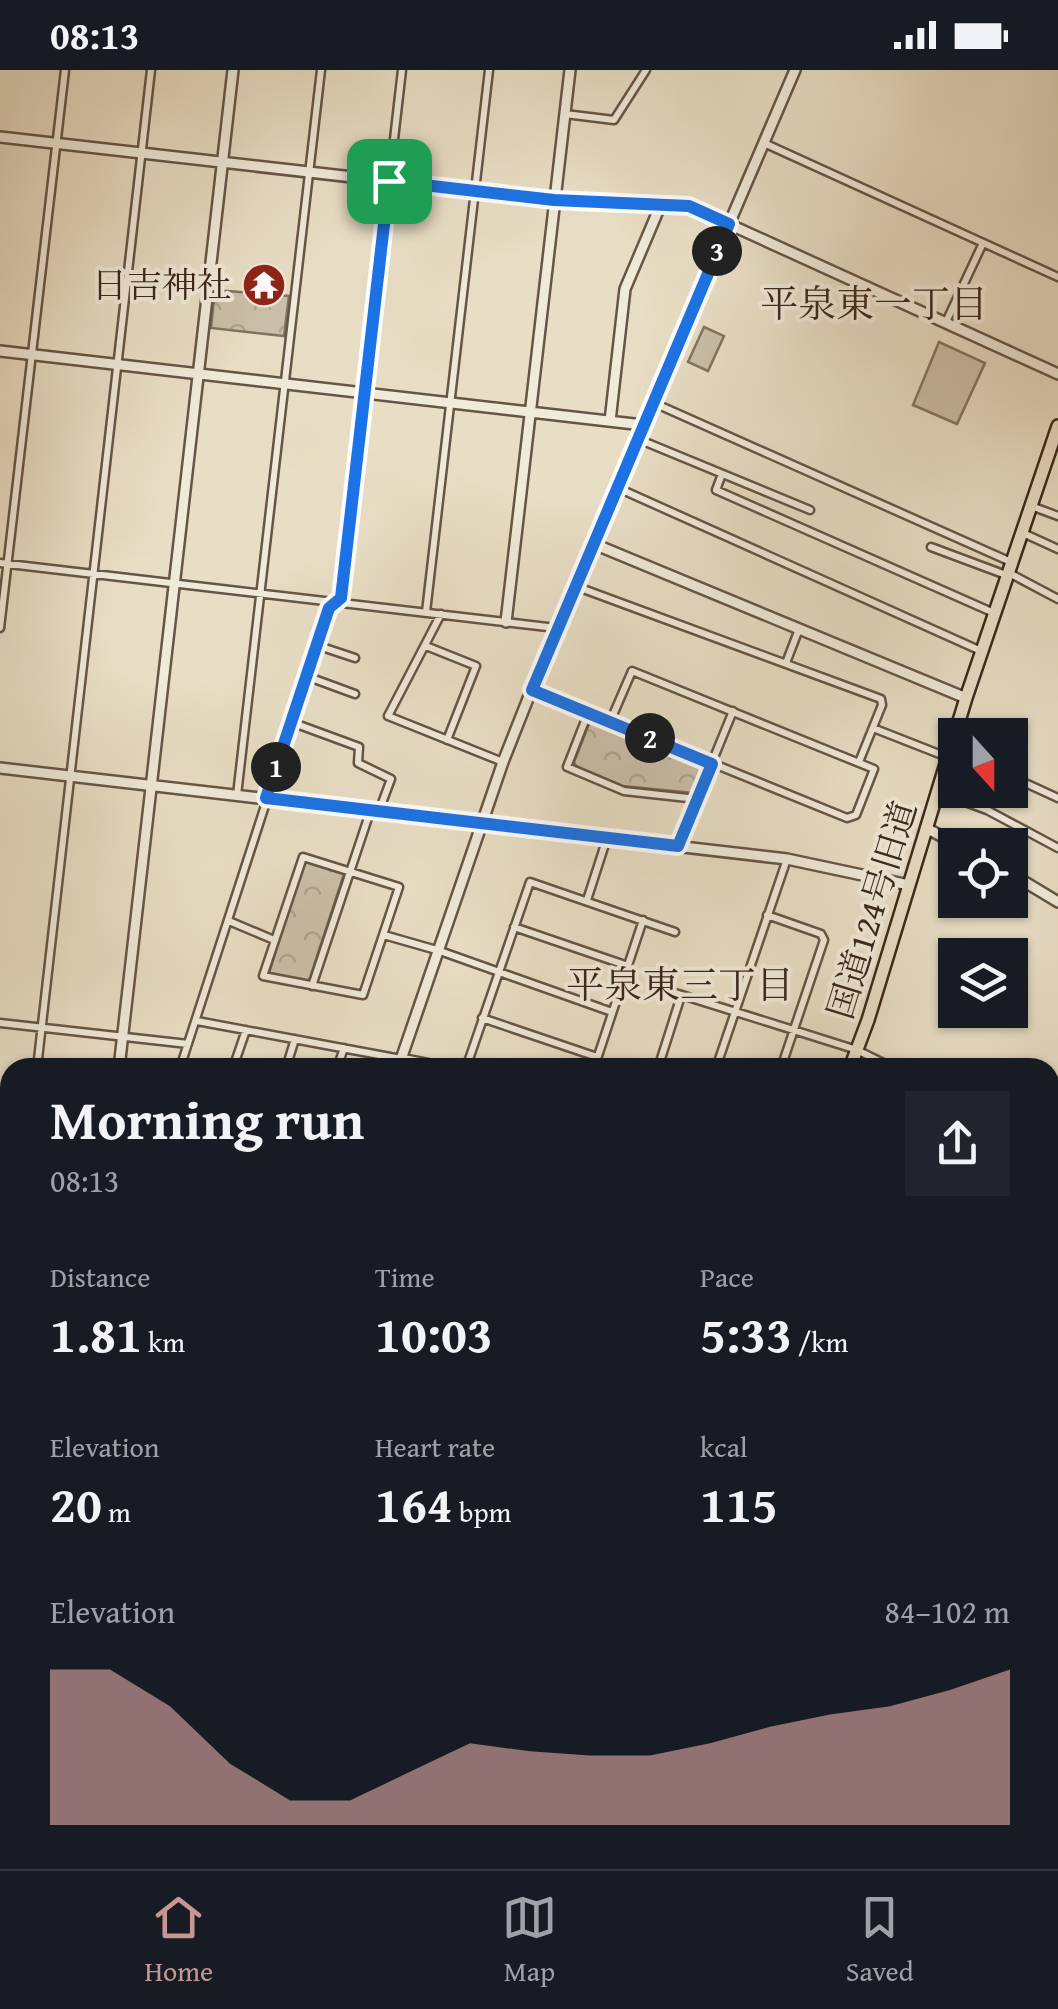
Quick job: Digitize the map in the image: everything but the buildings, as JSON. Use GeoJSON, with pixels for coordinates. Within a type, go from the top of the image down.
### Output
{"type":"FeatureCollection","features":[{"type":"Feature","properties":{"kind":"highway","name":"国道124号旧道"},"geometry":{"type":"LineString","coordinates":[[960,718],[1058,426]]}},
{"type":"Feature","properties":{"kind":"highway","name":"国道124号旧道"},"geometry":{"type":"LineString","coordinates":[[854,1058],[938,789]]}},
{"type":"Feature","properties":{"kind":"street"},"geometry":{"type":"LineString","coordinates":[[0,628],[4,564],[64,70]]}},
{"type":"Feature","properties":{"kind":"street"},"geometry":{"type":"LineString","coordinates":[[38,1058],[151,70]]}},
{"type":"Feature","properties":{"kind":"street"},"geometry":{"type":"LineString","coordinates":[[120,1058],[233,70]]}},
{"type":"Feature","properties":{"kind":"street"},"geometry":{"type":"LineString","coordinates":[[237,795],[322,70]]}},
{"type":"Feature","properties":{"kind":"street"},"geometry":{"type":"LineString","coordinates":[[183,1058],[316,645],[329,608],[341,598],[402,70]]}},
{"type":"Feature","properties":{"kind":"street"},"geometry":{"type":"LineString","coordinates":[[426,612],[489,70]]}},
{"type":"Feature","properties":{"kind":"street"},"geometry":{"type":"LineString","coordinates":[[506,622],[570,70]]}},
{"type":"Feature","properties":{"kind":"street"},"geometry":{"type":"LineString","coordinates":[[565,114],[614,120],[646,70]]}},
{"type":"Feature","properties":{"kind":"street"},"geometry":{"type":"LineString","coordinates":[[402,1058],[503,762],[556,628],[794,70]]}},
{"type":"Feature","properties":{"kind":"street"},"geometry":{"type":"LineString","coordinates":[[0,136],[554,200],[689,206],[1058,374]]}},
{"type":"Feature","properties":{"kind":"street"},"geometry":{"type":"LineString","coordinates":[[764,143],[1058,277]]}},
{"type":"Feature","properties":{"kind":"street"},"geometry":{"type":"LineString","coordinates":[[610,421],[625,290],[660,204]]}},
{"type":"Feature","properties":{"kind":"street"},"geometry":{"type":"LineString","coordinates":[[946,322],[984,243]]}},
{"type":"Feature","properties":{"kind":"street"},"geometry":{"type":"LineString","coordinates":[[0,351],[643,426]]}},
{"type":"Feature","properties":{"kind":"street"},"geometry":{"type":"LineString","coordinates":[[654,402],[1011,562]]}},
{"type":"Feature","properties":{"kind":"street"},"geometry":{"type":"LineString","coordinates":[[638,439],[810,510]]}},
{"type":"Feature","properties":{"kind":"street"},"geometry":{"type":"LineString","coordinates":[[722,474],[716,490],[994,613]]}},
{"type":"Feature","properties":{"kind":"street"},"geometry":{"type":"LineString","coordinates":[[618,488],[981,651]]}},
{"type":"Feature","properties":{"kind":"street"},"geometry":{"type":"LineString","coordinates":[[1030,506],[1058,516]]}},
{"type":"Feature","properties":{"kind":"street"},"geometry":{"type":"LineString","coordinates":[[1020,532],[1058,549]]}},
{"type":"Feature","properties":{"kind":"street"},"geometry":{"type":"LineString","coordinates":[[594,544],[966,698]]}},
{"type":"Feature","properties":{"kind":"street"},"geometry":{"type":"LineString","coordinates":[[931,548],[1006,576],[1012,574],[1058,598]]}},
{"type":"Feature","properties":{"kind":"street"},"geometry":{"type":"LineString","coordinates":[[4,564],[556,628]]}},
{"type":"Feature","properties":{"kind":"street"},"geometry":{"type":"LineString","coordinates":[[575,586],[881,699],[859,762]]}},
{"type":"Feature","properties":{"kind":"street"},"geometry":{"type":"LineString","coordinates":[[441,614],[388,716],[503,762]]}},
{"type":"Feature","properties":{"kind":"street"},"geometry":{"type":"LineString","coordinates":[[786,663],[799,629]]}},
{"type":"Feature","properties":{"kind":"street"},"geometry":{"type":"LineString","coordinates":[[316,645],[355,658]]}},
{"type":"Feature","properties":{"kind":"street"},"geometry":{"type":"LineString","coordinates":[[426,646],[476,666],[447,740]]}},
{"type":"Feature","properties":{"kind":"street"},"geometry":{"type":"LineString","coordinates":[[532,690],[712,764],[847,818],[856,815],[874,769],[632,671],[610,722]]}},
{"type":"Feature","properties":{"kind":"street"},"geometry":{"type":"LineString","coordinates":[[306,676],[355,694]]}},
{"type":"Feature","properties":{"kind":"street"},"geometry":{"type":"LineString","coordinates":[[678,846],[733,712]]}},
{"type":"Feature","properties":{"kind":"street"},"geometry":{"type":"LineString","coordinates":[[588,713],[567,766],[624,790],[697,798]]}},
{"type":"Feature","properties":{"kind":"street"},"geometry":{"type":"LineString","coordinates":[[291,722],[359,747],[358,763],[391,779],[382,803],[368,818],[312,986]]}},
{"type":"Feature","properties":{"kind":"street"},"geometry":{"type":"LineString","coordinates":[[873,728],[938,748]]}},
{"type":"Feature","properties":{"kind":"street"},"geometry":{"type":"LineString","coordinates":[[0,768],[787,859],[909,885]]}},
{"type":"Feature","properties":{"kind":"street"},"geometry":{"type":"LineString","coordinates":[[1028,784],[1058,798]]}},
{"type":"Feature","properties":{"kind":"street"},"geometry":{"type":"LineString","coordinates":[[937,792],[987,810],[1058,848]]}},
{"type":"Feature","properties":{"kind":"street"},"geometry":{"type":"LineString","coordinates":[[926,828],[938,834]]}},
{"type":"Feature","properties":{"kind":"street"},"geometry":{"type":"LineString","coordinates":[[586,900],[606,838]]}},
{"type":"Feature","properties":{"kind":"street"},"geometry":{"type":"LineString","coordinates":[[303,856],[351,870],[399,887],[363,995],[263,976],[303,856]]}},
{"type":"Feature","properties":{"kind":"street"},"geometry":{"type":"LineString","coordinates":[[720,1058],[787,859]]}},
{"type":"Feature","properties":{"kind":"street"},"geometry":{"type":"LineString","coordinates":[[469,1058],[530,882],[675,932]]}},
{"type":"Feature","properties":{"kind":"street"},"geometry":{"type":"LineString","coordinates":[[1028,884],[1058,902]]}},
{"type":"Feature","properties":{"kind":"street"},"geometry":{"type":"LineString","coordinates":[[766,915],[821,934],[824,940],[784,1058]]}},
{"type":"Feature","properties":{"kind":"street"},"geometry":{"type":"LineString","coordinates":[[482,1018],[597,1057],[643,920]]}},
{"type":"Feature","properties":{"kind":"street"},"geometry":{"type":"LineString","coordinates":[[229,921],[274,940]]}},
{"type":"Feature","properties":{"kind":"street"},"geometry":{"type":"LineString","coordinates":[[514,927],[628,966]]}},
{"type":"Feature","properties":{"kind":"street"},"geometry":{"type":"LineString","coordinates":[[384,935],[612,1012]]}},
{"type":"Feature","properties":{"kind":"street"},"geometry":{"type":"LineString","coordinates":[[653,986],[873,1058]]}},
{"type":"Feature","properties":{"kind":"street"},"geometry":{"type":"LineString","coordinates":[[661,1058],[682,996]]}},
{"type":"Feature","properties":{"kind":"street"},"geometry":{"type":"LineString","coordinates":[[197,1021],[381,1058]]}},
{"type":"Feature","properties":{"kind":"street"},"geometry":{"type":"LineString","coordinates":[[0,1023],[188,1044]]}},
{"type":"Feature","properties":{"kind":"street"},"geometry":{"type":"LineString","coordinates":[[236,1058],[246,1030]]}},
{"type":"Feature","properties":{"kind":"street"},"geometry":{"type":"LineString","coordinates":[[289,1058],[295,1039]]}},
{"type":"Feature","properties":{"kind":"street"},"geometry":{"type":"LineString","coordinates":[[340,1058],[344,1048]]}},
{"type":"Feature","properties":{"kind":"green space"},"geometry":{"type":"Polygon","coordinates":[[[215,290],[289,296],[284,336],[211,328],[215,290]]]}},
{"type":"Feature","properties":{"kind":"green space"},"geometry":{"type":"Polygon","coordinates":[[[704,327],[724,336],[708,371],[688,362],[704,327]]]}},
{"type":"Feature","properties":{"kind":"green space"},"geometry":{"type":"Polygon","coordinates":[[[939,342],[985,363],[957,424],[913,405],[939,342]]]}},
{"type":"Feature","properties":{"kind":"green space"},"geometry":{"type":"Polygon","coordinates":[[[597,722],[703,765],[694,793],[622,786],[576,766],[574,762],[589,724],[597,722]]]}},
{"type":"Feature","properties":{"kind":"green space"},"geometry":{"type":"Polygon","coordinates":[[[304,861],[344,874],[309,981],[269,973],[304,861]]]}},
{"type":"Feature","properties":{"kind":"place","name":"日吉神社"},"geometry":{"type":"Point","coordinates":[264,285]}},
{"type":"Feature","properties":{"kind":"district","name":"平泉東一丁目"},"geometry":{"type":"Point","coordinates":[874,304]}},
{"type":"Feature","properties":{"kind":"district","name":"平泉東三丁目"},"geometry":{"type":"Point","coordinates":[680,985]}},
{"type":"Feature","properties":{"kind":"route"},"geometry":{"type":"LineString","coordinates":[[389,181],[554,200],[689,206],[729,224],[532,690],[712,764],[678,846],[266,798],[329,608],[341,598],[389,181]]}}]}
